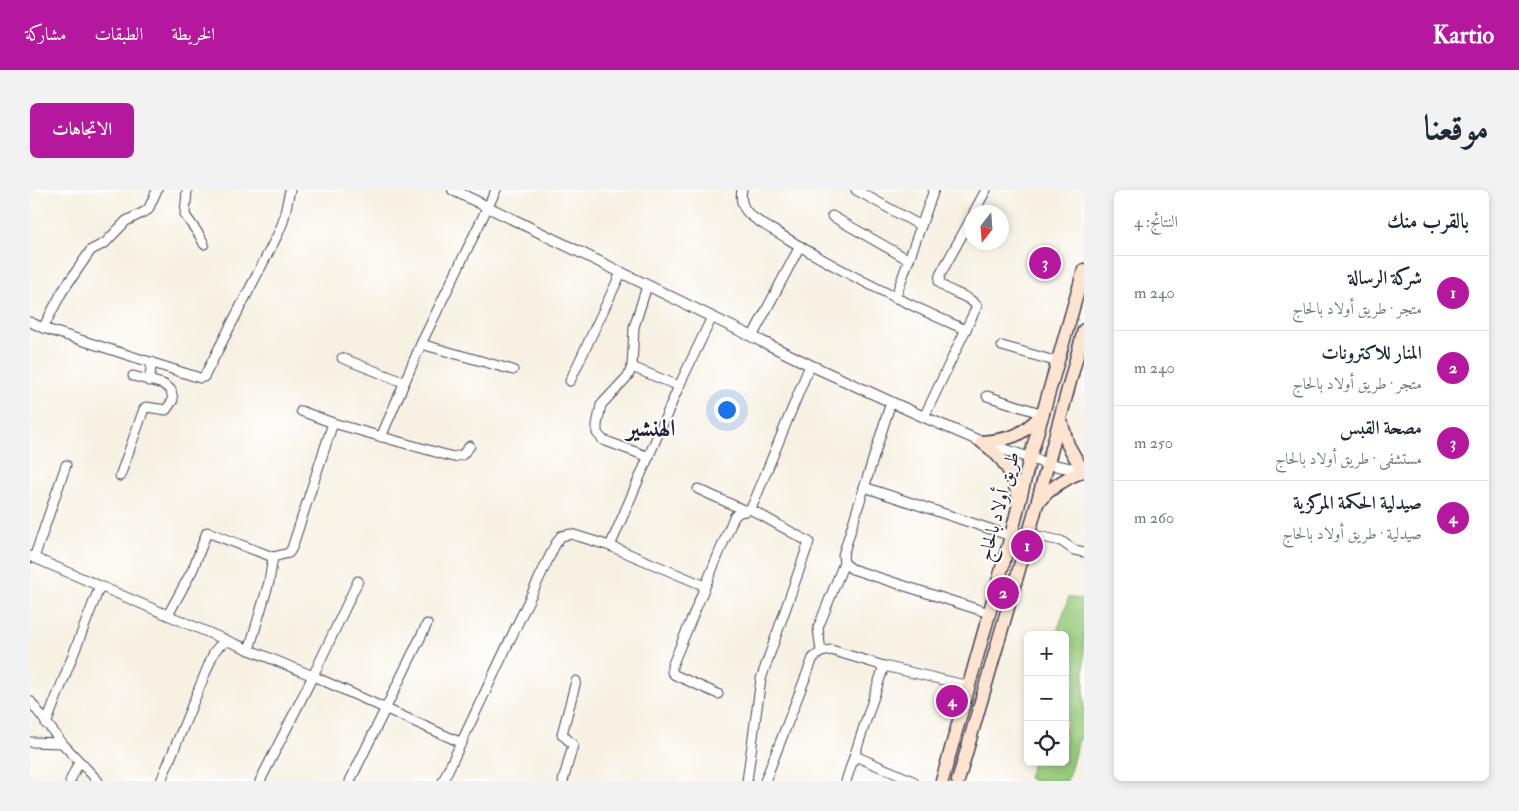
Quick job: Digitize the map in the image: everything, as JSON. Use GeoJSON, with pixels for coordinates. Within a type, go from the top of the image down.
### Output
{"type":"FeatureCollection","features":[{"type":"Feature","properties":{"kind":"main road","name":"طريق أولاد بالحاج"},"geometry":{"type":"LineString","coordinates":[[942,781],[1011,536],[1030,458],[1084,270]]}},
{"type":"Feature","properties":{"kind":"main road","name":"طريق أولاد بالحاج"},"geometry":{"type":"LineString","coordinates":[[958,781],[1029,534],[1084,330]]}},
{"type":"Feature","properties":{"kind":"main road"},"geometry":{"type":"LineString","coordinates":[[982,442],[1015,437],[1043,414]]}},
{"type":"Feature","properties":{"kind":"main road"},"geometry":{"type":"LineString","coordinates":[[1037,503],[1060,482],[1084,471],[1068,444],[1060,418]]}},
{"type":"Feature","properties":{"kind":"main road"},"geometry":{"type":"LineString","coordinates":[[982,442],[1006,464],[1019,499]]}},
{"type":"Feature","properties":{"kind":"street"},"geometry":{"type":"LineString","coordinates":[[30,333],[62,292],[91,250],[105,243],[126,222],[148,210],[158,190]]}},
{"type":"Feature","properties":{"kind":"street"},"geometry":{"type":"LineString","coordinates":[[186,190],[184,215],[204,244]]}},
{"type":"Feature","properties":{"kind":"street"},"geometry":{"type":"LineString","coordinates":[[36,325],[200,378],[205,376],[278,234],[283,222],[290,190]]}},
{"type":"Feature","properties":{"kind":"street"},"geometry":{"type":"LineString","coordinates":[[453,190],[810,365],[924,417],[982,442],[1048,464],[1084,471]]}},
{"type":"Feature","properties":{"kind":"street"},"geometry":{"type":"LineString","coordinates":[[380,437],[403,382],[496,190]]}},
{"type":"Feature","properties":{"kind":"street"},"geometry":{"type":"LineString","coordinates":[[742,190],[740,198],[743,207],[750,215],[800,246],[895,298],[966,330]]}},
{"type":"Feature","properties":{"kind":"street"},"geometry":{"type":"LineString","coordinates":[[856,190],[921,226]]}},
{"type":"Feature","properties":{"kind":"street"},"geometry":{"type":"LineString","coordinates":[[895,298],[934,190]]}},
{"type":"Feature","properties":{"kind":"street"},"geometry":{"type":"LineString","coordinates":[[978,205],[986,190]]}},
{"type":"Feature","properties":{"kind":"street"},"geometry":{"type":"LineString","coordinates":[[832,216],[909,260]]}},
{"type":"Feature","properties":{"kind":"street"},"geometry":{"type":"LineString","coordinates":[[924,417],[977,306],[973,302],[943,287],[939,282],[940,276],[964,232]]}},
{"type":"Feature","properties":{"kind":"street"},"geometry":{"type":"LineString","coordinates":[[752,337],[800,246]]}},
{"type":"Feature","properties":{"kind":"street"},"geometry":{"type":"LineString","coordinates":[[570,381],[621,273]]}},
{"type":"Feature","properties":{"kind":"street"},"geometry":{"type":"LineString","coordinates":[[647,286],[634,327],[632,367],[628,376],[602,405],[598,413],[597,433],[603,440],[649,457]]}},
{"type":"Feature","properties":{"kind":"street"},"geometry":{"type":"LineString","coordinates":[[610,546],[679,386],[712,317]]}},
{"type":"Feature","properties":{"kind":"street"},"geometry":{"type":"LineString","coordinates":[[421,344],[514,370]]}},
{"type":"Feature","properties":{"kind":"street"},"geometry":{"type":"LineString","coordinates":[[1002,346],[1058,362]]}},
{"type":"Feature","properties":{"kind":"street"},"geometry":{"type":"LineString","coordinates":[[342,358],[403,382]]}},
{"type":"Feature","properties":{"kind":"street"},"geometry":{"type":"LineString","coordinates":[[149,381],[152,362]]}},
{"type":"Feature","properties":{"kind":"street"},"geometry":{"type":"LineString","coordinates":[[748,510],[810,365]]}},
{"type":"Feature","properties":{"kind":"street"},"geometry":{"type":"LineString","coordinates":[[632,367],[679,386]]}},
{"type":"Feature","properties":{"kind":"street"},"geometry":{"type":"LineString","coordinates":[[120,476],[144,409],[146,407],[166,410],[173,400],[171,390],[163,384],[132,376]]}},
{"type":"Feature","properties":{"kind":"street"},"geometry":{"type":"LineString","coordinates":[[987,396],[1043,414]]}},
{"type":"Feature","properties":{"kind":"street"},"geometry":{"type":"LineString","coordinates":[[821,652],[818,628],[844,563],[843,555],[892,402]]}},
{"type":"Feature","properties":{"kind":"street"},"geometry":{"type":"LineString","coordinates":[[301,411],[333,423],[453,457],[462,455],[470,446]]}},
{"type":"Feature","properties":{"kind":"street"},"geometry":{"type":"LineString","coordinates":[[168,615],[193,569],[207,532],[274,557],[289,553],[333,423]]}},
{"type":"Feature","properties":{"kind":"street"},"geometry":{"type":"LineString","coordinates":[[66,465],[32,557],[228,642],[313,676],[462,744]]}},
{"type":"Feature","properties":{"kind":"street"},"geometry":{"type":"LineString","coordinates":[[864,487],[1011,536]]}},
{"type":"Feature","properties":{"kind":"street"},"geometry":{"type":"LineString","coordinates":[[698,488],[748,510],[809,542],[761,679],[747,781]]}},
{"type":"Feature","properties":{"kind":"street"},"geometry":{"type":"LineString","coordinates":[[718,694],[675,675],[672,672],[672,666],[734,517],[738,513],[748,510]]}},
{"type":"Feature","properties":{"kind":"street"},"geometry":{"type":"LineString","coordinates":[[443,781],[555,544],[561,536],[571,534],[610,546],[705,586]]}},
{"type":"Feature","properties":{"kind":"street"},"geometry":{"type":"LineString","coordinates":[[1029,534],[1061,542],[1074,550],[1084,552]]}},
{"type":"Feature","properties":{"kind":"street"},"geometry":{"type":"LineString","coordinates":[[249,650],[269,582],[274,557]]}},
{"type":"Feature","properties":{"kind":"street"},"geometry":{"type":"LineString","coordinates":[[844,563],[852,568],[989,613]]}},
{"type":"Feature","properties":{"kind":"street"},"geometry":{"type":"LineString","coordinates":[[260,781],[358,581]]}},
{"type":"Feature","properties":{"kind":"street"},"geometry":{"type":"LineString","coordinates":[[46,724],[100,586]]}},
{"type":"Feature","properties":{"kind":"street"},"geometry":{"type":"LineString","coordinates":[[350,781],[427,624]]}},
{"type":"Feature","properties":{"kind":"street"},"geometry":{"type":"LineString","coordinates":[[161,781],[214,652],[219,646],[228,642]]}},
{"type":"Feature","properties":{"kind":"street"},"geometry":{"type":"LineString","coordinates":[[765,781],[813,658],[821,652],[831,650],[884,666],[969,686]]}},
{"type":"Feature","properties":{"kind":"street"},"geometry":{"type":"LineString","coordinates":[[846,781],[884,666]]}},
{"type":"Feature","properties":{"kind":"street"},"geometry":{"type":"LineString","coordinates":[[563,781],[573,745],[562,734],[576,681]]}},
{"type":"Feature","properties":{"kind":"street"},"geometry":{"type":"LineString","coordinates":[[30,701],[62,743],[98,781]]}},
{"type":"Feature","properties":{"kind":"street"},"geometry":{"type":"LineString","coordinates":[[30,742],[62,743]]}},
{"type":"Feature","properties":{"kind":"street"},"geometry":{"type":"LineString","coordinates":[[855,756],[913,781]]}},
{"type":"Feature","properties":{"kind":"street"},"geometry":{"type":"LineString","coordinates":[[70,781],[79,762]]}},
{"type":"Feature","properties":{"kind":"green space"},"geometry":{"type":"Polygon","coordinates":[[[1069,597],[1084,600],[1084,738],[1079,739],[1067,781],[1034,781],[1028,778],[1032,766],[1069,766],[1069,631],[1057,631],[1069,597]]]}},
{"type":"Feature","properties":{"kind":"place","name":"مصحة القبس"},"geometry":{"type":"Point","coordinates":[1045,263]}},
{"type":"Feature","properties":{"kind":"place","name":"شركة الرسالة"},"geometry":{"type":"Point","coordinates":[1027,546]}},
{"type":"Feature","properties":{"kind":"place","name":"المنار للاكترونات"},"geometry":{"type":"Point","coordinates":[1003,593]}},
{"type":"Feature","properties":{"kind":"place","name":"صيدلية الحكمة المركزية"},"geometry":{"type":"Point","coordinates":[952,701]}},
{"type":"Feature","properties":{"kind":"district","name":"الهنشير"},"geometry":{"type":"Point","coordinates":[651,428]}}]}
